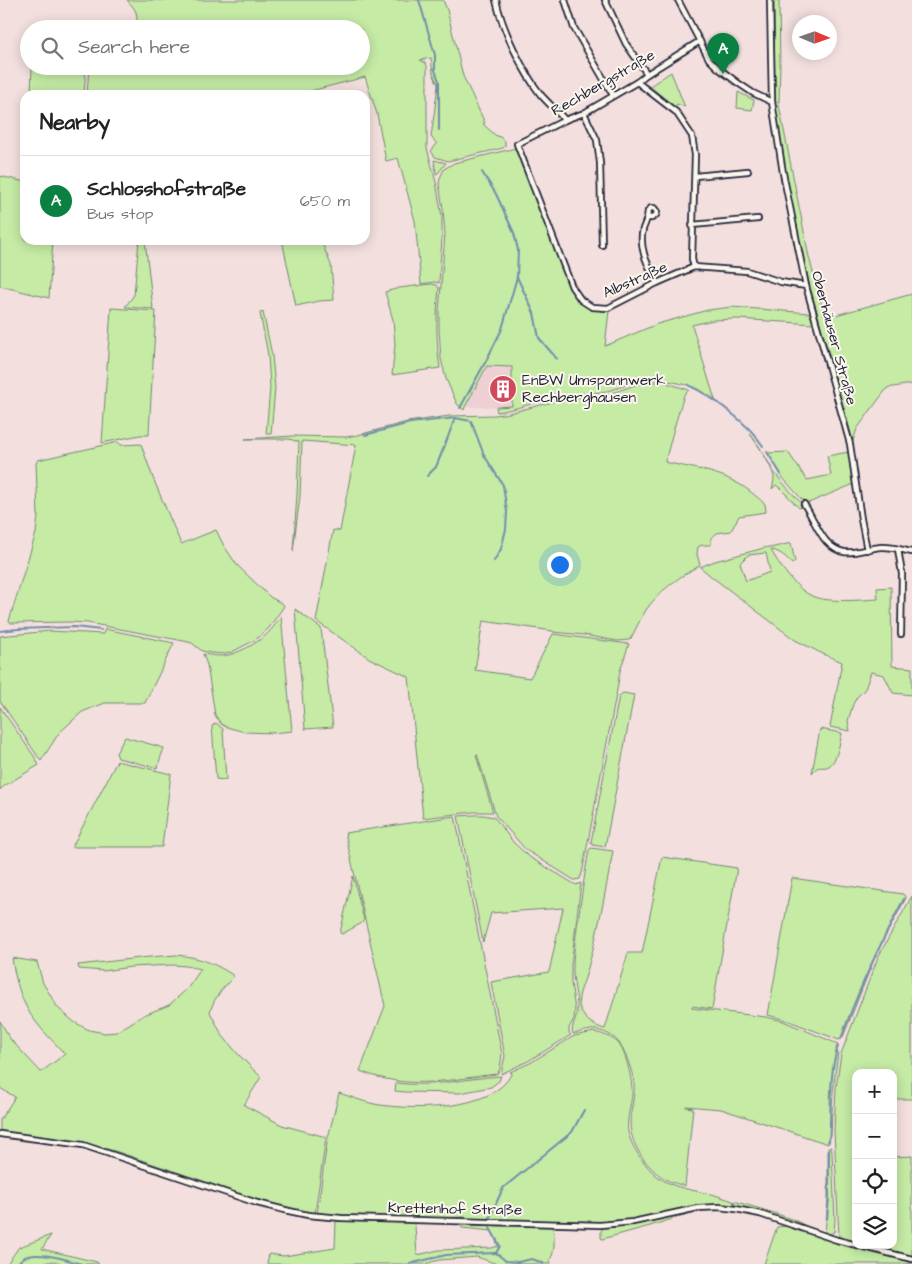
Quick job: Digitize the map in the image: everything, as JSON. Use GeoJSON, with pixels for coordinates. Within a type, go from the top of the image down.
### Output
{"type":"FeatureCollection","features":[{"type":"Feature","properties":{"kind":"street"},"geometry":{"type":"LineString","coordinates":[[496,0],[499,14],[527,75],[565,120]]}},
{"type":"Feature","properties":{"kind":"street"},"geometry":{"type":"LineString","coordinates":[[605,0],[626,44],[646,74]]}},
{"type":"Feature","properties":{"kind":"street"},"geometry":{"type":"LineString","coordinates":[[678,0],[709,59],[738,84],[772,102]]}},
{"type":"Feature","properties":{"kind":"street","name":"Oberhäuser Straße"},"geometry":{"type":"LineString","coordinates":[[770,0],[772,102],[782,173],[806,286],[850,444],[860,519],[867,550]]}},
{"type":"Feature","properties":{"kind":"street"},"geometry":{"type":"LineString","coordinates":[[567,1],[574,28],[613,95]]}},
{"type":"Feature","properties":{"kind":"street","name":"Rechbergstraße"},"geometry":{"type":"LineString","coordinates":[[517,144],[584,112],[637,82],[646,74],[700,41]]}},
{"type":"Feature","properties":{"kind":"street"},"geometry":{"type":"LineString","coordinates":[[637,82],[676,112],[692,136],[695,155],[692,225],[692,259],[694,267]]}},
{"type":"Feature","properties":{"kind":"street"},"geometry":{"type":"LineString","coordinates":[[584,112],[597,140],[601,168],[602,245]]}},
{"type":"Feature","properties":{"kind":"street","name":"Albstraße"},"geometry":{"type":"LineString","coordinates":[[517,144],[572,287],[581,300],[592,307],[608,308],[656,283],[694,267],[747,271],[781,282],[806,286]]}},
{"type":"Feature","properties":{"kind":"street"},"geometry":{"type":"LineString","coordinates":[[695,176],[748,171]]}},
{"type":"Feature","properties":{"kind":"street"},"geometry":{"type":"LineString","coordinates":[[647,218],[642,242],[644,255],[656,283]]}},
{"type":"Feature","properties":{"kind":"street"},"geometry":{"type":"LineString","coordinates":[[692,225],[758,219]]}},
{"type":"Feature","properties":{"kind":"street"},"geometry":{"type":"LineString","coordinates":[[804,504],[824,539],[839,551],[854,553],[882,547],[912,552]]}},
{"type":"Feature","properties":{"kind":"street"},"geometry":{"type":"LineString","coordinates":[[898,549],[902,574],[901,634]]}},
{"type":"Feature","properties":{"kind":"street","name":"Krettenhof Straße"},"geometry":{"type":"LineString","coordinates":[[0,1134],[83,1144],[257,1203],[289,1212],[315,1216],[349,1219],[600,1225],[633,1222],[698,1208],[736,1208],[760,1214],[837,1240],[912,1259]]}},
{"type":"Feature","properties":{"kind":"shaded area"},"geometry":{"type":"Polygon","coordinates":[[[487,366],[512,367],[512,407],[465,407],[487,366]]]}},
{"type":"Feature","properties":{"kind":"green space"},"geometry":{"type":"Polygon","coordinates":[[[127,0],[443,0],[463,76],[485,123],[483,124],[505,141],[505,146],[448,161],[435,157],[431,151],[437,144],[431,137],[438,85],[433,73],[431,58],[420,60],[426,63],[427,66],[427,148],[436,182],[442,217],[439,283],[421,284],[415,221],[398,158],[386,161],[377,114],[365,77],[314,90],[87,90],[88,75],[370,75],[370,20],[137,20],[133,7],[127,0]]]}},
{"type":"Feature","properties":{"kind":"green space"},"geometry":{"type":"Polygon","coordinates":[[[774,0],[779,0],[779,102],[775,102],[774,0]]]}},
{"type":"Feature","properties":{"kind":"green space"},"geometry":{"type":"Polygon","coordinates":[[[671,72],[685,107],[677,104],[674,107],[650,86],[671,72]]]}},
{"type":"Feature","properties":{"kind":"green space"},"geometry":{"type":"Polygon","coordinates":[[[32,75],[85,75],[84,90],[31,90],[32,75]]]}},
{"type":"Feature","properties":{"kind":"green space"},"geometry":{"type":"Polygon","coordinates":[[[738,92],[754,100],[752,110],[737,108],[738,92]]]}},
{"type":"Feature","properties":{"kind":"green space"},"geometry":{"type":"Polygon","coordinates":[[[779,105],[809,257],[825,318],[912,294],[912,384],[887,388],[857,429],[853,441],[810,287],[790,196],[775,106],[779,105]]]}},
{"type":"Feature","properties":{"kind":"green space"},"geometry":{"type":"Polygon","coordinates":[[[516,148],[570,289],[586,307],[609,311],[605,346],[657,324],[708,310],[732,307],[810,313],[814,324],[737,319],[713,320],[692,325],[715,400],[688,384],[650,380],[596,393],[570,394],[497,412],[496,407],[512,406],[512,367],[487,366],[464,410],[457,404],[446,379],[441,359],[439,311],[445,234],[439,184],[440,178],[444,169],[454,163],[516,148]]]}},
{"type":"Feature","properties":{"kind":"green space"},"geometry":{"type":"Polygon","coordinates":[[[434,160],[446,163],[436,174],[434,160]]]}},
{"type":"Feature","properties":{"kind":"green space"},"geometry":{"type":"Polygon","coordinates":[[[0,176],[20,181],[20,245],[53,245],[49,298],[0,286],[0,176]]]}},
{"type":"Feature","properties":{"kind":"green space"},"geometry":{"type":"Polygon","coordinates":[[[139,245],[146,245],[153,309],[125,307],[134,295],[139,245]]]}},
{"type":"Feature","properties":{"kind":"green space"},"geometry":{"type":"Polygon","coordinates":[[[283,245],[323,245],[331,265],[334,300],[296,306],[283,245]]]}},
{"type":"Feature","properties":{"kind":"green space"},"geometry":{"type":"Polygon","coordinates":[[[437,285],[439,288],[437,328],[440,368],[392,375],[395,344],[393,320],[385,292],[399,288],[437,285]]]}},
{"type":"Feature","properties":{"kind":"green space"},"geometry":{"type":"Polygon","coordinates":[[[111,308],[156,311],[149,435],[140,435],[102,443],[111,308]]]}},
{"type":"Feature","properties":{"kind":"green space"},"geometry":{"type":"Polygon","coordinates":[[[263,312],[272,355],[275,388],[271,434],[266,434],[270,388],[268,355],[260,313],[263,312]]]}},
{"type":"Feature","properties":{"kind":"green space"},"geometry":{"type":"Polygon","coordinates":[[[664,382],[689,390],[684,395],[665,462],[711,472],[729,479],[741,485],[765,504],[766,512],[739,516],[731,531],[717,533],[711,538],[711,545],[698,547],[697,554],[700,565],[677,579],[657,596],[646,610],[629,640],[617,641],[483,621],[475,670],[530,678],[553,634],[629,644],[620,671],[582,873],[580,879],[574,880],[526,850],[496,816],[477,754],[493,812],[473,812],[423,818],[409,677],[369,658],[316,621],[333,530],[340,531],[356,445],[302,441],[300,496],[293,551],[299,442],[289,439],[245,439],[293,436],[346,437],[407,422],[449,416],[509,413],[568,398],[609,394],[638,384],[664,382]]]}},
{"type":"Feature","properties":{"kind":"green space"},"geometry":{"type":"Polygon","coordinates":[[[750,434],[774,472],[804,506],[799,508],[776,485],[772,489],[773,472],[750,434]]]}},
{"type":"Feature","properties":{"kind":"green space"},"geometry":{"type":"Polygon","coordinates":[[[118,442],[121,445],[141,444],[181,544],[216,530],[237,565],[270,597],[283,604],[284,606],[269,628],[255,640],[232,652],[225,654],[211,653],[202,651],[192,643],[184,641],[88,623],[11,623],[9,621],[36,533],[38,516],[36,463],[38,460],[118,442]]]}},
{"type":"Feature","properties":{"kind":"green space"},"geometry":{"type":"Polygon","coordinates":[[[788,452],[807,480],[831,475],[827,456],[849,452],[854,484],[806,504],[782,477],[768,453],[788,452]]]}},
{"type":"Feature","properties":{"kind":"green space"},"geometry":{"type":"Polygon","coordinates":[[[791,543],[795,562],[792,564],[783,555],[771,550],[794,582],[806,593],[818,598],[826,600],[878,599],[877,588],[891,587],[892,666],[912,668],[912,695],[893,693],[884,675],[871,672],[865,689],[853,704],[848,721],[850,731],[830,727],[842,662],[795,640],[700,567],[715,561],[791,543]],[[766,553],[748,555],[740,563],[746,581],[770,572],[766,553]]]}},
{"type":"Feature","properties":{"kind":"green space"},"geometry":{"type":"Polygon","coordinates":[[[295,609],[321,628],[333,727],[305,729],[295,609]]]}},
{"type":"Feature","properties":{"kind":"green space"},"geometry":{"type":"Polygon","coordinates":[[[281,616],[292,731],[273,733],[245,732],[226,727],[221,724],[215,715],[207,665],[203,654],[223,656],[241,651],[265,636],[281,616]]]}},
{"type":"Feature","properties":{"kind":"green space"},"geometry":{"type":"Polygon","coordinates":[[[105,629],[174,643],[145,703],[105,703],[82,712],[59,733],[41,761],[0,701],[0,636],[50,631],[103,634],[105,629]]]}},
{"type":"Feature","properties":{"kind":"green space"},"geometry":{"type":"Polygon","coordinates":[[[623,693],[634,695],[605,847],[593,845],[591,842],[619,696],[623,693]]]}},
{"type":"Feature","properties":{"kind":"green space"},"geometry":{"type":"Polygon","coordinates":[[[0,707],[39,765],[0,790],[0,707]]]}},
{"type":"Feature","properties":{"kind":"green space"},"geometry":{"type":"Polygon","coordinates":[[[216,723],[223,729],[226,780],[216,779],[212,726],[216,723]]]}},
{"type":"Feature","properties":{"kind":"green space"},"geometry":{"type":"Polygon","coordinates":[[[820,729],[842,733],[838,751],[832,764],[827,767],[819,767],[812,773],[820,729]]]}},
{"type":"Feature","properties":{"kind":"green space"},"geometry":{"type":"Polygon","coordinates":[[[125,737],[164,748],[157,768],[118,758],[116,753],[125,737]]]}},
{"type":"Feature","properties":{"kind":"green space"},"geometry":{"type":"Polygon","coordinates":[[[117,761],[171,774],[162,847],[72,847],[117,761]]]}},
{"type":"Feature","properties":{"kind":"green space"},"geometry":{"type":"Polygon","coordinates":[[[455,816],[502,1054],[500,1069],[497,1074],[447,1081],[412,1082],[377,1077],[360,1071],[385,1006],[345,833],[455,816]]]}},
{"type":"Feature","properties":{"kind":"green space"},"geometry":{"type":"Polygon","coordinates":[[[458,816],[494,817],[514,843],[531,858],[576,885],[581,883],[571,965],[571,982],[575,1010],[574,1019],[569,1028],[571,1035],[528,1061],[501,1074],[505,1056],[491,982],[549,972],[563,908],[491,913],[483,942],[458,816]]]}},
{"type":"Feature","properties":{"kind":"green space"},"geometry":{"type":"Polygon","coordinates":[[[591,848],[613,851],[594,944],[579,998],[580,1009],[585,1017],[596,1026],[605,1029],[628,953],[642,953],[662,857],[737,868],[712,1009],[692,1006],[692,1008],[766,1017],[783,1021],[838,1044],[836,1049],[838,1053],[833,1092],[831,1136],[828,1138],[828,1144],[721,1109],[686,1106],[693,1108],[685,1186],[671,1182],[661,1176],[644,1160],[631,1132],[630,1122],[634,1083],[622,1048],[615,1038],[604,1032],[593,1030],[573,1034],[572,1031],[577,1012],[573,956],[589,850],[591,848]]]}},
{"type":"Feature","properties":{"kind":"green space"},"geometry":{"type":"Polygon","coordinates":[[[353,876],[364,920],[342,934],[340,933],[353,876]]]}},
{"type":"Feature","properties":{"kind":"green space"},"geometry":{"type":"Polygon","coordinates":[[[792,878],[903,894],[906,898],[874,959],[843,1037],[839,1040],[768,1015],[792,878]]]}},
{"type":"Feature","properties":{"kind":"green space"},"geometry":{"type":"Polygon","coordinates":[[[912,896],[912,1099],[897,1099],[897,1069],[852,1069],[852,1241],[839,1238],[834,1130],[836,1087],[841,1054],[878,957],[912,896]]]}},
{"type":"Feature","properties":{"kind":"green space"},"geometry":{"type":"Polygon","coordinates":[[[176,955],[207,961],[234,976],[217,997],[210,1012],[222,1035],[261,1077],[244,1105],[282,1125],[326,1137],[315,1213],[286,1209],[115,1151],[83,1143],[0,1131],[0,1120],[15,1097],[0,1088],[0,1021],[11,1040],[41,1072],[65,1054],[39,1026],[27,1008],[17,983],[12,958],[37,962],[43,983],[58,1008],[74,1022],[89,1030],[105,1033],[116,1032],[144,1015],[169,1005],[187,989],[201,969],[172,965],[131,967],[103,971],[79,969],[78,965],[176,955]]]}},
{"type":"Feature","properties":{"kind":"green space"},"geometry":{"type":"Polygon","coordinates":[[[594,1032],[616,1041],[624,1053],[632,1089],[628,1132],[632,1144],[648,1167],[657,1176],[670,1184],[733,1201],[735,1206],[719,1205],[689,1208],[615,1222],[467,1219],[465,1217],[372,1217],[317,1214],[327,1142],[339,1093],[370,1103],[395,1107],[432,1107],[472,1101],[489,1095],[503,1085],[512,1073],[510,1072],[530,1063],[574,1036],[594,1032]]]}},
{"type":"Feature","properties":{"kind":"green space"},"geometry":{"type":"Polygon","coordinates":[[[501,1076],[499,1081],[491,1087],[460,1093],[395,1091],[396,1083],[435,1084],[501,1076]]]}},
{"type":"Feature","properties":{"kind":"green space"},"geometry":{"type":"Polygon","coordinates":[[[828,1147],[831,1147],[832,1152],[835,1220],[834,1232],[829,1234],[825,1233],[828,1198],[828,1147]]]}},
{"type":"Feature","properties":{"kind":"green space"},"geometry":{"type":"Polygon","coordinates":[[[912,1156],[912,1257],[882,1249],[897,1249],[897,1157],[912,1156]]]}},
{"type":"Feature","properties":{"kind":"green space"},"geometry":{"type":"Polygon","coordinates":[[[734,1201],[788,1218],[816,1232],[762,1213],[736,1207],[734,1201]]]}},
{"type":"Feature","properties":{"kind":"green space"},"geometry":{"type":"Polygon","coordinates":[[[701,1210],[650,1226],[601,1238],[603,1228],[628,1225],[701,1210]]]}},
{"type":"Feature","properties":{"kind":"green space"},"geometry":{"type":"Polygon","coordinates":[[[336,1221],[413,1223],[415,1226],[417,1255],[439,1250],[492,1248],[498,1246],[492,1231],[462,1228],[461,1225],[553,1227],[554,1248],[550,1260],[551,1264],[497,1264],[477,1257],[439,1260],[425,1264],[267,1264],[269,1254],[284,1256],[335,1248],[336,1221]]]}},
{"type":"Feature","properties":{"kind":"green space"},"geometry":{"type":"Polygon","coordinates":[[[786,1226],[852,1246],[852,1249],[862,1249],[912,1262],[912,1264],[764,1264],[777,1227],[786,1226]]]}},
{"type":"Feature","properties":{"kind":"green space"},"geometry":{"type":"Polygon","coordinates":[[[51,1235],[42,1249],[99,1264],[62,1264],[54,1261],[38,1264],[7,1264],[19,1247],[51,1235]]]}},
{"type":"Feature","properties":{"kind":"waterway"},"geometry":{"type":"LineString","coordinates":[[419,0],[435,55],[435,70],[439,81],[439,130]]}},
{"type":"Feature","properties":{"kind":"waterway"},"geometry":{"type":"LineString","coordinates":[[460,408],[502,329],[517,277],[518,250],[514,233],[496,194],[482,172]]}},
{"type":"Feature","properties":{"kind":"waterway"},"geometry":{"type":"LineString","coordinates":[[517,277],[534,313],[539,338],[557,359]]}},
{"type":"Feature","properties":{"kind":"waterway"},"geometry":{"type":"LineString","coordinates":[[688,385],[729,411],[757,437],[763,446]]}},
{"type":"Feature","properties":{"kind":"waterway"},"geometry":{"type":"LineString","coordinates":[[365,435],[410,423],[455,418],[471,421],[484,455],[503,485],[507,512],[506,529],[501,549],[494,561]]}},
{"type":"Feature","properties":{"kind":"waterway"},"geometry":{"type":"LineString","coordinates":[[427,476],[436,467],[455,418]]}},
{"type":"Feature","properties":{"kind":"waterway"},"geometry":{"type":"LineString","coordinates":[[767,452],[781,474]]}},
{"type":"Feature","properties":{"kind":"waterway"},"geometry":{"type":"LineString","coordinates":[[0,631],[74,627],[101,630]]}},
{"type":"Feature","properties":{"kind":"waterway"},"geometry":{"type":"LineString","coordinates":[[841,1039],[870,968],[904,899]]}},
{"type":"Feature","properties":{"kind":"waterway"},"geometry":{"type":"LineString","coordinates":[[829,1142],[833,1070],[838,1046]]}},
{"type":"Feature","properties":{"kind":"waterway"},"geometry":{"type":"LineString","coordinates":[[490,1217],[503,1188],[572,1132],[584,1110]]}},
{"type":"Feature","properties":{"kind":"waterway"},"geometry":{"type":"LineString","coordinates":[[827,1219],[829,1149]]}},
{"type":"Feature","properties":{"kind":"waterway"},"geometry":{"type":"LineString","coordinates":[[490,1228],[500,1246],[496,1253]]}},
{"type":"Feature","properties":{"kind":"waterway"},"geometry":{"type":"LineString","coordinates":[[496,1253],[506,1261],[518,1262],[532,1259],[543,1264]]}},
{"type":"Feature","properties":{"kind":"waterway"},"geometry":{"type":"LineString","coordinates":[[409,1264],[446,1255],[496,1253]]}},
{"type":"Feature","properties":{"kind":"waterway"},"geometry":{"type":"LineString","coordinates":[[17,1264],[23,1258],[36,1255],[52,1256],[82,1264]]}},
{"type":"Feature","properties":{"kind":"place","name":"Schlosshofstraße"},"geometry":{"type":"Point","coordinates":[723,74]}},
{"type":"Feature","properties":{"kind":"place","name":"EnBW Umspannwerk Rechberghausen"},"geometry":{"type":"Point","coordinates":[503,389]}}]}
